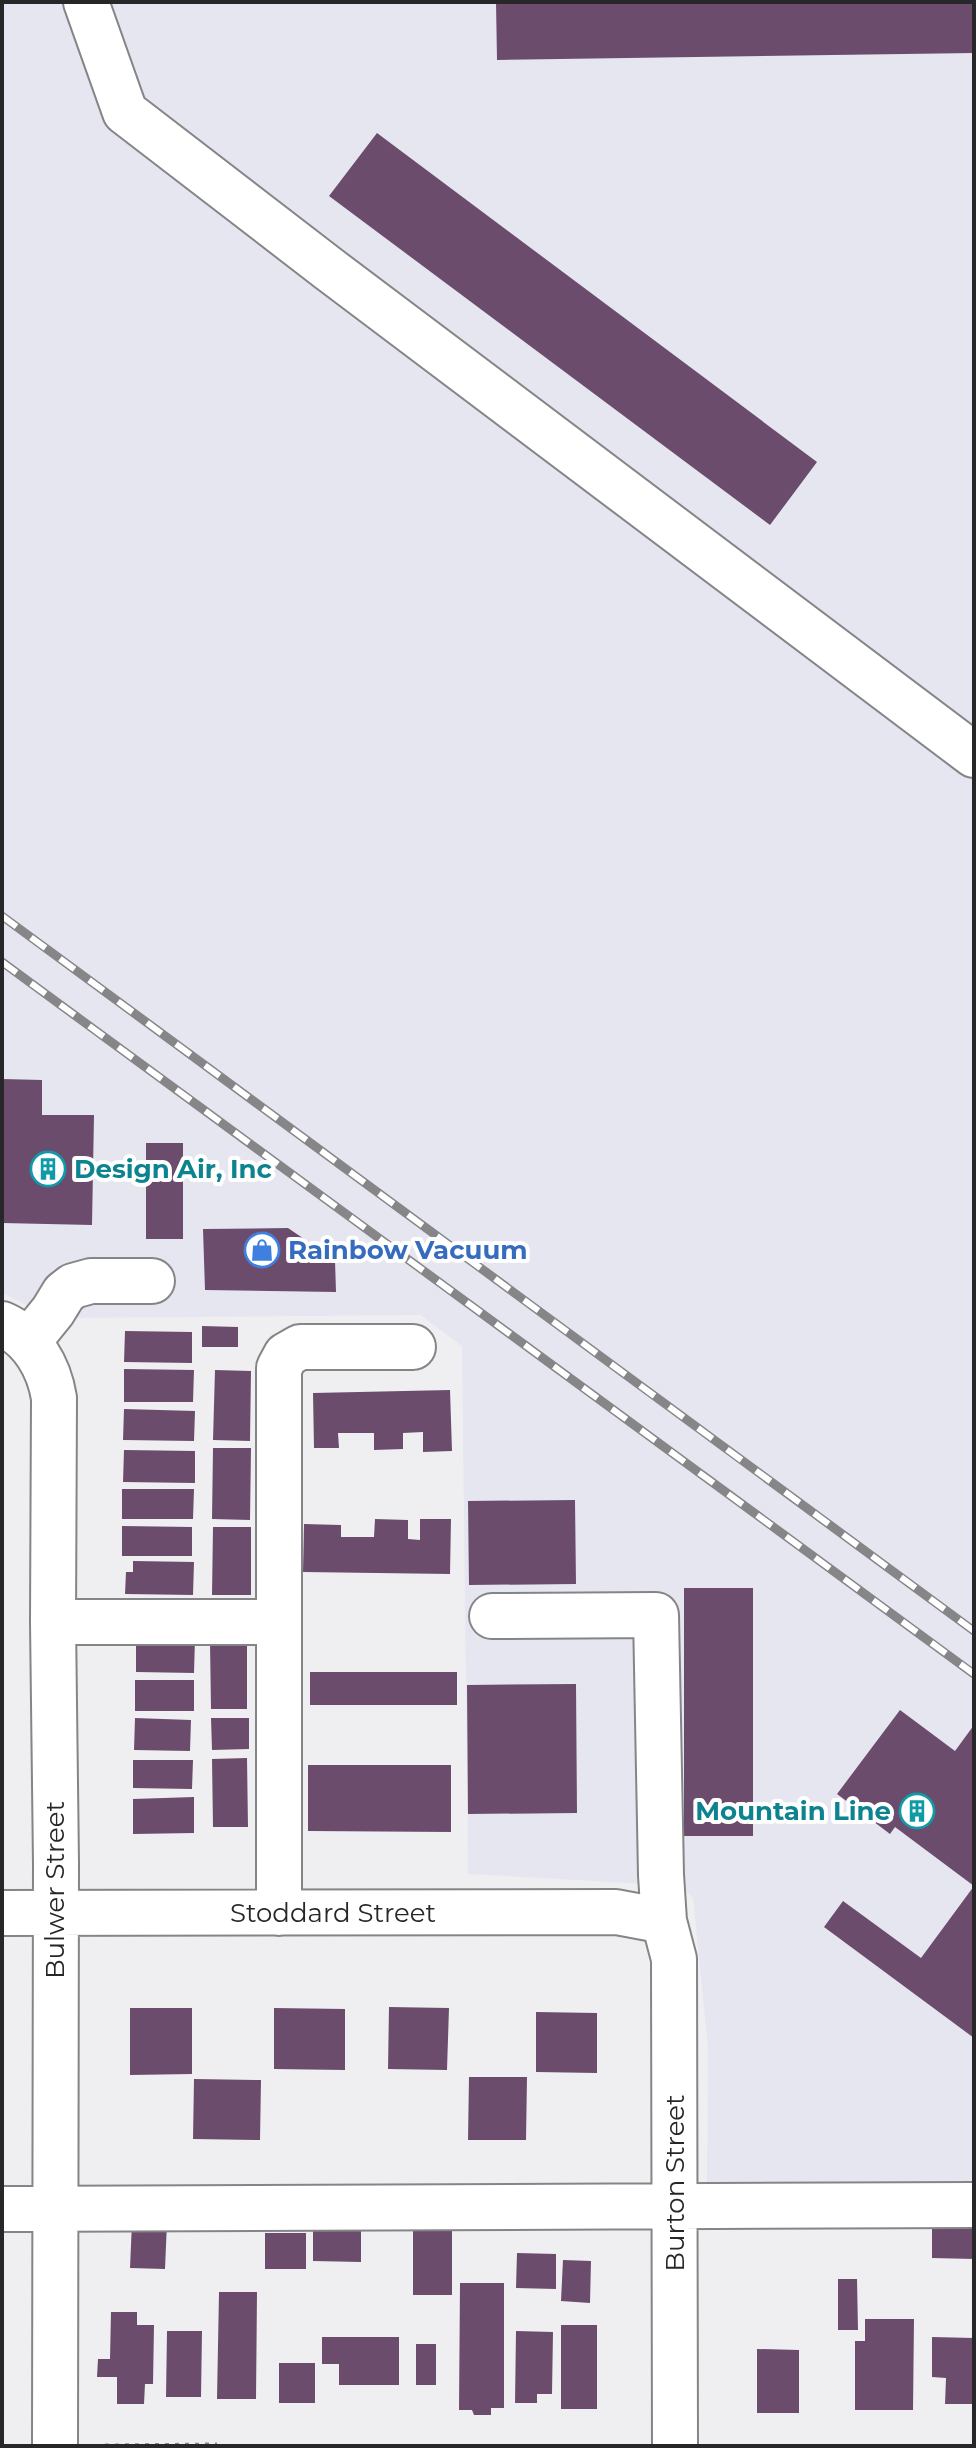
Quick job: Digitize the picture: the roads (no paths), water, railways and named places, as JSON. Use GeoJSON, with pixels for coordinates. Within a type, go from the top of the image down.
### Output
{"type":"FeatureCollection","features":[{"type":"Feature","properties":{"kind":"street"},"geometry":{"type":"LineString","coordinates":[[86,2],[125,112],[974,755]]}},
{"type":"Feature","properties":{"kind":"street"},"geometry":{"type":"LineString","coordinates":[[15,1333],[53,1311],[64,1293],[73,1286],[91,1281],[152,1281]]}},
{"type":"Feature","properties":{"kind":"street","name":"Bulwer Street"},"geometry":{"type":"LineString","coordinates":[[15,1333],[47,1372],[54,1398],[55,2446]]}},
{"type":"Feature","properties":{"kind":"street"},"geometry":{"type":"LineString","coordinates":[[279,1913],[279,1368],[292,1350],[300,1347],[413,1347]]}},
{"type":"Feature","properties":{"kind":"street","name":"Burton Street"},"geometry":{"type":"LineString","coordinates":[[492,1616],[656,1615],[661,1875],[664,1921],[674,1959],[675,2446]]}},
{"type":"Feature","properties":{"kind":"street"},"geometry":{"type":"LineString","coordinates":[[53,1622],[279,1622]]}},
{"type":"Feature","properties":{"kind":"street","name":"Stoddard Street"},"geometry":{"type":"LineString","coordinates":[[2,1913],[616,1912],[664,1921]]}},
{"type":"Feature","properties":{"kind":"street"},"geometry":{"type":"LineString","coordinates":[[2,2209],[974,2205]]}},
{"type":"Feature","properties":{"kind":"railway"},"geometry":{"type":"LineString","coordinates":[[2,916],[974,1631]]}},
{"type":"Feature","properties":{"kind":"railway"},"geometry":{"type":"LineString","coordinates":[[2,962],[974,1674]]}},
{"type":"Feature","properties":{"kind":"place","name":"Design Air, Inc"},"geometry":{"type":"Point","coordinates":[48,1169]}},
{"type":"Feature","properties":{"kind":"place","name":"Rainbow Vacuum"},"geometry":{"type":"Point","coordinates":[262,1250]}},
{"type":"Feature","properties":{"kind":"place","name":"Mountain Line"},"geometry":{"type":"Point","coordinates":[917,1811]}}]}
